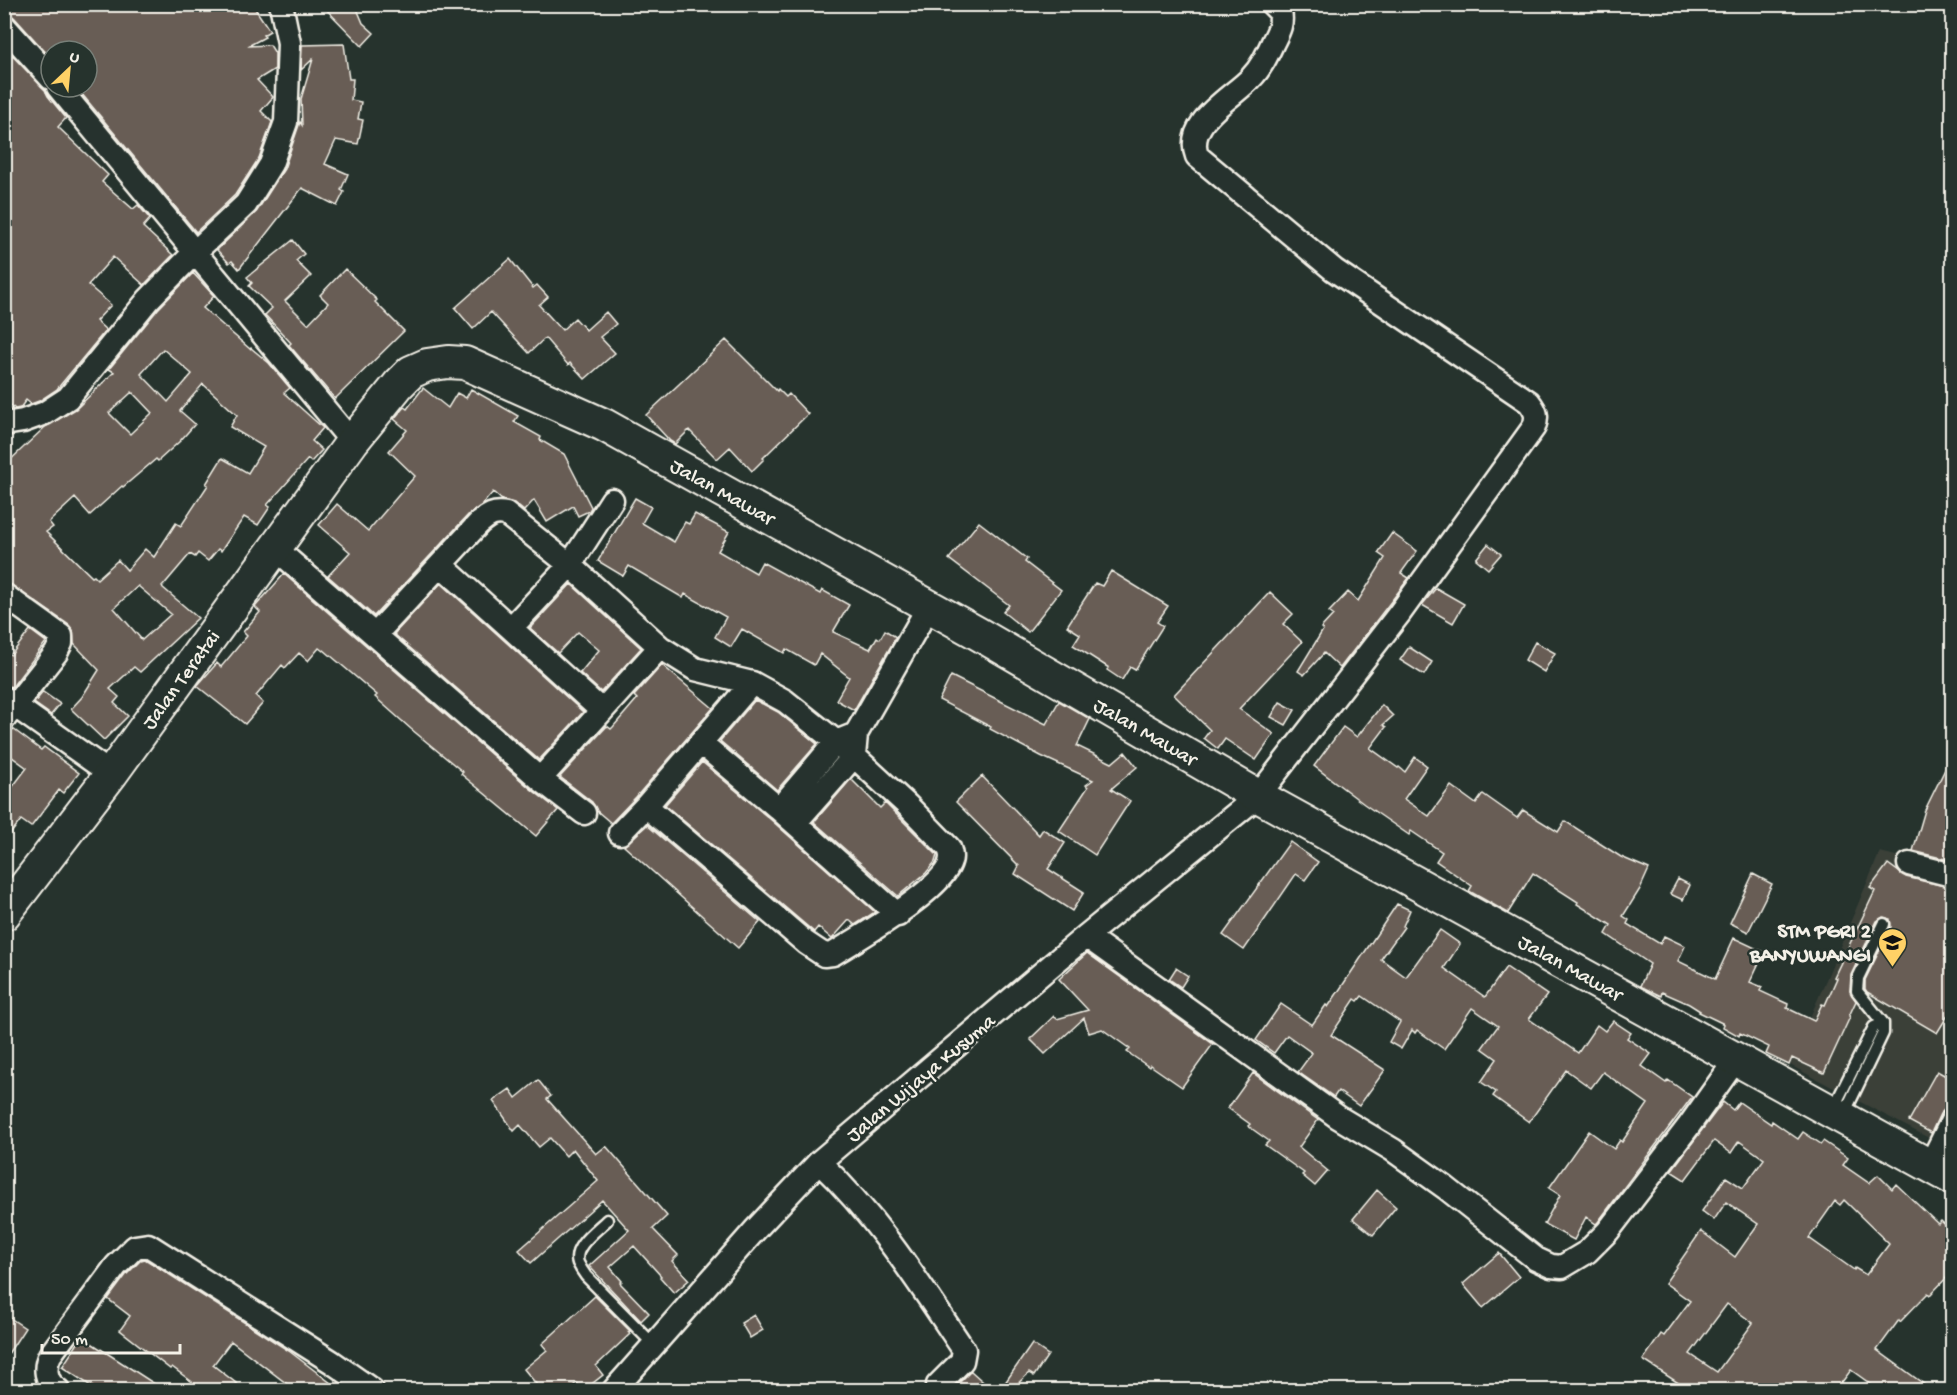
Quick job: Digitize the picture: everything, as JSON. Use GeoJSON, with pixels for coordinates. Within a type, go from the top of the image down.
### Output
{"type":"FeatureCollection","features":[{"type":"Feature","properties":{"kind":"street"},"geometry":{"type":"LineString","coordinates":[[4,424],[24,422],[45,413],[68,398],[148,300],[246,204],[271,164],[286,122],[289,43],[281,4]]}},
{"type":"Feature","properties":{"kind":"street","name":"Jalan Wijaya Kusuma"},"geometry":{"type":"LineString","coordinates":[[614,1390],[756,1229],[819,1162],[1086,936],[1258,796],[1399,614],[1534,427],[1537,417],[1529,402],[1334,270],[1197,156],[1193,146],[1195,137],[1220,103],[1250,79],[1261,65],[1281,25],[1280,12],[1272,4]]}},
{"type":"Feature","properties":{"kind":"street"},"geometry":{"type":"LineString","coordinates":[[4,26],[39,65]]}},
{"type":"Feature","properties":{"kind":"street"},"geometry":{"type":"LineString","coordinates":[[68,99],[352,442]]}},
{"type":"Feature","properties":{"kind":"street","name":"Jalan Mawar"},"geometry":{"type":"LineString","coordinates":[[352,442],[411,372],[427,365],[448,362],[465,363],[604,425],[929,606],[1258,796],[1941,1171]]}},
{"type":"Feature","properties":{"kind":"street","name":"Jalan Teratai"},"geometry":{"type":"LineString","coordinates":[[4,914],[106,781],[352,442]]}},
{"type":"Feature","properties":{"kind":"street"},"geometry":{"type":"LineString","coordinates":[[511,628],[570,565],[612,500]]}},
{"type":"Feature","properties":{"kind":"street"},"geometry":{"type":"LineString","coordinates":[[375,635],[479,523],[489,515],[498,512],[506,514],[570,565],[660,647],[695,669],[752,682],[849,744],[949,848],[952,856],[950,865],[940,879],[898,915],[833,954],[824,955],[806,943],[646,806]]}},
{"type":"Feature","properties":{"kind":"street"},"geometry":{"type":"LineString","coordinates":[[275,548],[540,779],[584,813]]}},
{"type":"Feature","properties":{"kind":"street"},"geometry":{"type":"LineString","coordinates":[[441,565],[603,711]]}},
{"type":"Feature","properties":{"kind":"street"},"geometry":{"type":"LineString","coordinates":[[4,595],[62,636],[56,653],[7,711],[106,781]]}},
{"type":"Feature","properties":{"kind":"street"},"geometry":{"type":"LineString","coordinates":[[787,816],[849,744],[929,606]]}},
{"type":"Feature","properties":{"kind":"street"},"geometry":{"type":"LineString","coordinates":[[540,779],[660,647]]}},
{"type":"Feature","properties":{"kind":"street"},"geometry":{"type":"LineString","coordinates":[[620,833],[646,806],[752,682]]}},
{"type":"Feature","properties":{"kind":"street"},"geometry":{"type":"LineString","coordinates":[[701,743],[898,915]]}},
{"type":"Feature","properties":{"kind":"street"},"geometry":{"type":"LineString","coordinates":[[1909,864],[1953,875]]}},
{"type":"Feature","properties":{"kind":"street"},"geometry":{"type":"LineString","coordinates":[[1086,936],[1329,1110],[1393,1150],[1446,1188],[1536,1259],[1551,1266],[1562,1267],[1570,1263],[1587,1252],[1608,1231],[1688,1127],[1737,1058]]}},
{"type":"Feature","properties":{"kind":"street"},"geometry":{"type":"LineString","coordinates":[[1941,1171],[1953,1121]]}},
{"type":"Feature","properties":{"kind":"street"},"geometry":{"type":"LineString","coordinates":[[819,1162],[876,1223],[906,1262],[964,1350],[962,1361],[938,1386]]}},
{"type":"Feature","properties":{"kind":"street"},"geometry":{"type":"LineString","coordinates":[[58,1390],[52,1386],[47,1374],[46,1364],[50,1355],[116,1266],[135,1247],[148,1245],[372,1390]]}},
{"type":"Feature","properties":{"kind":"lane"},"geometry":{"type":"LineString","coordinates":[[1837,1114],[1874,1027],[1883,1023],[1860,997],[1856,984],[1884,924]]}},
{"type":"Feature","properties":{"kind":"lane"},"geometry":{"type":"LineString","coordinates":[[607,1220],[581,1246],[577,1254],[578,1262],[586,1276],[654,1345]]}},
{"type":"Feature","properties":{"kind":"shaded area","name":"STM PGRI 2 BANYUWANGI"},"geometry":{"type":"Polygon","coordinates":[[[1880,852],[1952,870],[1952,1129],[1944,1146],[1790,1065],[1880,852]]]}},
{"type":"Feature","properties":{"kind":"building"},"geometry":{"type":"Polygon","coordinates":[[[4,4],[252,4],[270,31],[263,35],[265,37],[248,46],[270,45],[275,53],[275,69],[257,80],[273,97],[261,111],[272,122],[259,158],[235,195],[196,232],[86,99],[99,99],[99,39],[39,39],[39,45],[14,17],[4,11],[4,4]]]}},
{"type":"Feature","properties":{"kind":"building"},"geometry":{"type":"Polygon","coordinates":[[[321,4],[355,4],[363,23],[374,33],[362,46],[321,4]]]}},
{"type":"Feature","properties":{"kind":"building"},"geometry":{"type":"Polygon","coordinates":[[[344,44],[349,79],[353,79],[351,100],[361,102],[358,119],[363,120],[358,144],[336,140],[325,164],[348,174],[341,190],[344,192],[337,206],[302,188],[239,269],[232,261],[229,263],[217,250],[257,211],[284,169],[300,122],[302,125],[301,99],[313,59],[301,70],[302,45],[344,44]]]}},
{"type":"Feature","properties":{"kind":"building"},"geometry":{"type":"Polygon","coordinates":[[[4,47],[39,84],[39,99],[50,99],[66,118],[58,127],[108,175],[102,182],[133,209],[138,205],[150,219],[143,227],[173,255],[144,285],[113,257],[88,285],[111,305],[96,321],[106,330],[57,389],[31,404],[26,400],[20,408],[15,409],[4,399],[4,47]]]}},
{"type":"Feature","properties":{"kind":"building"},"geometry":{"type":"Polygon","coordinates":[[[293,240],[304,254],[296,261],[311,276],[285,301],[308,324],[328,303],[320,295],[345,269],[377,300],[375,302],[404,331],[335,399],[289,345],[291,343],[265,315],[272,308],[249,286],[252,283],[247,277],[293,240]]]}},
{"type":"Feature","properties":{"kind":"building"},"geometry":{"type":"Polygon","coordinates":[[[510,259],[533,288],[537,285],[548,297],[539,305],[562,330],[575,318],[586,330],[606,312],[616,324],[600,337],[615,353],[585,379],[570,363],[568,365],[545,338],[529,353],[491,312],[473,329],[455,308],[510,259]]]}},
{"type":"Feature","properties":{"kind":"building"},"geometry":{"type":"Polygon","coordinates":[[[193,273],[214,296],[203,308],[269,363],[290,388],[284,393],[323,428],[312,441],[322,450],[311,462],[308,459],[267,505],[270,507],[258,525],[244,517],[221,551],[218,549],[208,561],[198,553],[195,557],[190,554],[162,587],[198,618],[140,672],[134,667],[110,689],[119,697],[114,703],[128,716],[104,740],[71,709],[82,697],[99,670],[74,644],[73,630],[69,625],[4,580],[4,466],[45,427],[76,409],[114,372],[109,369],[158,309],[193,273]],[[163,349],[141,374],[168,402],[192,374],[163,349]],[[203,384],[180,411],[195,424],[158,461],[156,459],[122,486],[90,515],[75,498],[49,522],[53,527],[46,532],[92,577],[97,579],[118,560],[127,570],[145,549],[154,557],[176,523],[181,526],[208,485],[206,484],[222,458],[248,473],[264,447],[230,427],[237,415],[203,384]],[[132,392],[109,413],[130,434],[152,413],[132,392]],[[138,586],[114,608],[142,640],[171,614],[138,586]]]}},
{"type":"Feature","properties":{"kind":"building"},"geometry":{"type":"Polygon","coordinates":[[[726,340],[777,391],[778,389],[786,397],[789,394],[808,414],[752,471],[730,447],[717,459],[689,430],[675,444],[646,415],[726,340]]]}},
{"type":"Feature","properties":{"kind":"building"},"geometry":{"type":"Polygon","coordinates":[[[423,388],[448,408],[457,393],[466,398],[471,389],[518,416],[514,422],[541,437],[540,440],[564,454],[591,507],[589,511],[578,516],[573,506],[547,522],[534,500],[524,511],[514,503],[502,500],[493,492],[482,505],[469,514],[374,616],[328,576],[350,552],[319,525],[337,504],[368,531],[415,476],[389,451],[407,430],[394,419],[404,407],[407,409],[423,388]]]}},
{"type":"Feature","properties":{"kind":"building"},"geometry":{"type":"Polygon","coordinates":[[[635,498],[651,507],[642,523],[674,542],[685,522],[689,524],[695,514],[729,532],[718,551],[756,573],[762,562],[820,594],[822,590],[849,605],[833,632],[870,649],[877,637],[880,639],[885,630],[896,637],[854,710],[836,700],[849,677],[820,654],[814,665],[786,649],[784,653],[742,629],[731,647],[715,637],[726,617],[685,594],[683,598],[629,566],[623,576],[598,561],[635,498]]]}},
{"type":"Feature","properties":{"kind":"building"},"geometry":{"type":"Polygon","coordinates":[[[979,522],[1027,559],[1025,562],[1061,590],[1028,632],[1003,612],[1009,605],[949,559],[979,522]]]}},
{"type":"Feature","properties":{"kind":"building"},"geometry":{"type":"Polygon","coordinates":[[[1392,533],[1417,551],[1401,573],[1409,578],[1340,668],[1324,653],[1304,675],[1298,671],[1323,630],[1321,628],[1333,615],[1329,612],[1348,592],[1358,601],[1385,558],[1378,553],[1392,533]]]}},
{"type":"Feature","properties":{"kind":"building"},"geometry":{"type":"Polygon","coordinates":[[[1488,544],[1501,554],[1488,569],[1476,559],[1488,544]]]}},
{"type":"Feature","properties":{"kind":"building"},"geometry":{"type":"Polygon","coordinates":[[[1111,571],[1168,606],[1157,622],[1163,626],[1135,670],[1130,667],[1122,680],[1107,670],[1109,668],[1073,645],[1080,634],[1067,626],[1095,583],[1102,586],[1111,571]]]}},
{"type":"Feature","properties":{"kind":"building"},"geometry":{"type":"Polygon","coordinates":[[[284,574],[558,810],[536,836],[461,774],[463,772],[411,729],[375,697],[377,695],[324,650],[319,648],[308,661],[299,653],[285,668],[282,665],[256,696],[263,703],[245,724],[197,686],[217,663],[221,667],[247,636],[243,632],[260,612],[255,607],[284,574]]]}},
{"type":"Feature","properties":{"kind":"building"},"geometry":{"type":"Polygon","coordinates":[[[441,583],[583,712],[539,760],[394,634],[441,583]]]}},
{"type":"Feature","properties":{"kind":"building"},"geometry":{"type":"Polygon","coordinates":[[[571,584],[641,648],[601,692],[580,673],[599,650],[578,632],[558,653],[530,628],[571,584]]]}},
{"type":"Feature","properties":{"kind":"building"},"geometry":{"type":"Polygon","coordinates":[[[1436,588],[1464,604],[1453,623],[1422,605],[1436,588]]]}},
{"type":"Feature","properties":{"kind":"building"},"geometry":{"type":"Polygon","coordinates":[[[1270,592],[1293,614],[1283,624],[1302,642],[1239,709],[1274,734],[1256,760],[1225,739],[1218,749],[1204,738],[1210,730],[1174,695],[1270,592]]]}},
{"type":"Feature","properties":{"kind":"building"},"geometry":{"type":"Polygon","coordinates":[[[30,630],[46,642],[12,687],[5,685],[4,650],[11,655],[30,630]]]}},
{"type":"Feature","properties":{"kind":"building"},"geometry":{"type":"Polygon","coordinates":[[[1535,642],[1555,653],[1544,672],[1525,660],[1535,642]]]}},
{"type":"Feature","properties":{"kind":"building"},"geometry":{"type":"Polygon","coordinates":[[[1409,647],[1432,662],[1424,675],[1400,660],[1409,647]]]}},
{"type":"Feature","properties":{"kind":"building"},"geometry":{"type":"Polygon","coordinates":[[[662,665],[713,708],[611,823],[597,811],[592,802],[560,777],[607,726],[611,729],[613,727],[637,699],[634,696],[662,665]]]}},
{"type":"Feature","properties":{"kind":"building"},"geometry":{"type":"Polygon","coordinates":[[[951,676],[1046,724],[1059,701],[1090,719],[1077,746],[1112,763],[1125,752],[1137,767],[1111,789],[1130,801],[1095,855],[1059,831],[1088,787],[1086,785],[1093,780],[1041,756],[939,700],[951,676]]]}},
{"type":"Feature","properties":{"kind":"building"},"geometry":{"type":"Polygon","coordinates":[[[43,692],[60,704],[51,715],[34,703],[43,692]]]}},
{"type":"Feature","properties":{"kind":"building"},"geometry":{"type":"Polygon","coordinates":[[[755,700],[778,712],[817,744],[777,790],[720,741],[755,700]]]}},
{"type":"Feature","properties":{"kind":"building"},"geometry":{"type":"Polygon","coordinates":[[[1280,702],[1295,710],[1286,725],[1271,717],[1280,702]]]}},
{"type":"Feature","properties":{"kind":"building"},"geometry":{"type":"Polygon","coordinates":[[[1382,705],[1393,716],[1383,725],[1386,727],[1370,748],[1405,772],[1415,757],[1427,766],[1404,799],[1429,816],[1451,786],[1476,804],[1483,794],[1517,818],[1523,810],[1558,832],[1565,821],[1621,857],[1649,869],[1640,889],[1623,916],[1629,920],[1627,924],[1660,944],[1664,936],[1685,946],[1678,961],[1715,979],[1734,938],[1764,952],[1750,982],[1762,987],[1760,991],[1788,1004],[1787,1008],[1814,1021],[1822,1004],[1825,1005],[1837,978],[1834,977],[1875,891],[1870,888],[1888,864],[1906,877],[1953,888],[1953,1007],[1937,1033],[1867,992],[1865,980],[1891,927],[1890,919],[1883,917],[1877,921],[1851,975],[1850,991],[1856,1001],[1824,1073],[1792,1058],[1789,1065],[1766,1054],[1769,1047],[1740,1033],[1739,1036],[1723,1027],[1724,1024],[1699,1012],[1689,1004],[1662,992],[1661,996],[1640,986],[1650,964],[1606,934],[1611,925],[1533,873],[1508,913],[1469,891],[1472,886],[1436,861],[1442,852],[1411,831],[1409,835],[1314,766],[1343,727],[1357,737],[1382,705]]]}},
{"type":"Feature","properties":{"kind":"building"},"geometry":{"type":"Polygon","coordinates":[[[13,729],[41,750],[44,747],[79,773],[63,793],[59,790],[31,827],[21,820],[4,842],[4,798],[27,768],[4,751],[4,736],[13,729]]]}},
{"type":"Feature","properties":{"kind":"building"},"geometry":{"type":"Polygon","coordinates":[[[1953,753],[1953,861],[1913,851],[1925,810],[1953,753]]]}},
{"type":"Feature","properties":{"kind":"building"},"geometry":{"type":"Polygon","coordinates":[[[702,762],[875,912],[855,925],[849,920],[832,939],[818,927],[814,932],[665,805],[702,762]]]}},
{"type":"Feature","properties":{"kind":"building"},"geometry":{"type":"Polygon","coordinates":[[[982,776],[1039,835],[1043,829],[1065,843],[1048,869],[1084,892],[1072,911],[1015,874],[1019,866],[956,802],[982,776]]]}},
{"type":"Feature","properties":{"kind":"building"},"geometry":{"type":"Polygon","coordinates":[[[851,779],[880,808],[885,803],[937,855],[935,862],[926,873],[898,896],[814,822],[851,779]]]}},
{"type":"Feature","properties":{"kind":"building"},"geometry":{"type":"Polygon","coordinates":[[[647,825],[760,922],[738,948],[624,846],[647,825]]]}},
{"type":"Feature","properties":{"kind":"building"},"geometry":{"type":"Polygon","coordinates":[[[1290,842],[1318,862],[1305,880],[1296,874],[1244,950],[1223,935],[1290,842]]]}},
{"type":"Feature","properties":{"kind":"building"},"geometry":{"type":"Polygon","coordinates":[[[1753,874],[1772,884],[1748,932],[1730,923],[1753,874]]]}},
{"type":"Feature","properties":{"kind":"building"},"geometry":{"type":"Polygon","coordinates":[[[1678,879],[1690,885],[1683,900],[1670,894],[1678,879]]]}},
{"type":"Feature","properties":{"kind":"building"},"geometry":{"type":"Polygon","coordinates":[[[1397,904],[1410,910],[1404,927],[1381,959],[1406,977],[1440,930],[1460,944],[1444,968],[1485,997],[1506,967],[1547,995],[1529,1019],[1578,1053],[1597,1025],[1605,1031],[1613,1021],[1631,1033],[1627,1038],[1651,1054],[1642,1066],[1666,1083],[1668,1080],[1692,1097],[1598,1222],[1596,1224],[1586,1217],[1574,1240],[1544,1224],[1560,1195],[1549,1188],[1589,1131],[1614,1149],[1620,1140],[1622,1142],[1648,1104],[1603,1072],[1591,1088],[1566,1070],[1529,1122],[1493,1096],[1496,1092],[1481,1082],[1497,1059],[1482,1048],[1498,1026],[1472,1008],[1444,1049],[1417,1030],[1415,1033],[1412,1030],[1401,1049],[1389,1042],[1400,1022],[1362,996],[1358,1001],[1355,999],[1331,1035],[1385,1070],[1359,1106],[1338,1091],[1334,1097],[1298,1072],[1312,1053],[1287,1035],[1274,1053],[1256,1040],[1281,1004],[1312,1025],[1326,1005],[1328,1007],[1397,904]]]}},
{"type":"Feature","properties":{"kind":"building"},"geometry":{"type":"Polygon","coordinates":[[[1087,953],[1213,1044],[1182,1087],[1127,1052],[1130,1049],[1102,1029],[1089,1033],[1084,1018],[1045,1054],[1030,1039],[1054,1016],[1057,1019],[1088,1010],[1059,979],[1087,953]]]}},
{"type":"Feature","properties":{"kind":"building"},"geometry":{"type":"Polygon","coordinates":[[[1176,968],[1188,976],[1181,987],[1169,979],[1176,968]]]}},
{"type":"Feature","properties":{"kind":"building"},"geometry":{"type":"Polygon","coordinates":[[[1937,1071],[1953,1080],[1953,1108],[1945,1109],[1940,1114],[1931,1133],[1909,1121],[1937,1071]]]}},
{"type":"Feature","properties":{"kind":"building"},"geometry":{"type":"Polygon","coordinates":[[[1253,1073],[1318,1120],[1299,1147],[1328,1171],[1315,1186],[1302,1175],[1304,1173],[1265,1145],[1269,1141],[1228,1108],[1253,1073]]]}},
{"type":"Feature","properties":{"kind":"building"},"geometry":{"type":"Polygon","coordinates":[[[538,1080],[551,1096],[547,1099],[596,1154],[606,1146],[667,1216],[653,1229],[678,1255],[672,1261],[689,1280],[674,1293],[634,1246],[610,1267],[622,1281],[620,1283],[649,1313],[641,1321],[589,1266],[629,1230],[602,1200],[531,1263],[519,1250],[598,1181],[573,1149],[566,1156],[550,1138],[539,1147],[520,1125],[514,1131],[493,1101],[510,1089],[516,1098],[538,1080]]]}},
{"type":"Feature","properties":{"kind":"building"},"geometry":{"type":"Polygon","coordinates":[[[1723,1102],[1733,1110],[1739,1102],[1798,1139],[1803,1132],[1821,1144],[1823,1141],[1848,1158],[1843,1165],[1869,1183],[1878,1175],[1892,1189],[1896,1184],[1938,1224],[1941,1221],[1953,1232],[1953,1271],[1930,1295],[1928,1293],[1900,1322],[1899,1320],[1877,1350],[1932,1390],[1879,1390],[1851,1370],[1836,1390],[1689,1390],[1643,1360],[1661,1334],[1664,1336],[1690,1301],[1665,1283],[1701,1231],[1735,1257],[1758,1224],[1726,1202],[1714,1220],[1702,1211],[1726,1177],[1743,1188],[1764,1159],[1739,1141],[1731,1153],[1714,1141],[1685,1180],[1671,1171],[1723,1102]],[[1844,1200],[1840,1205],[1835,1201],[1809,1238],[1854,1270],[1855,1268],[1866,1275],[1889,1244],[1844,1200]],[[1727,1304],[1690,1354],[1717,1372],[1753,1323],[1727,1304]]]}},
{"type":"Feature","properties":{"kind":"building"},"geometry":{"type":"Polygon","coordinates":[[[1377,1190],[1396,1207],[1373,1235],[1353,1219],[1377,1190]]]}},
{"type":"Feature","properties":{"kind":"building"},"geometry":{"type":"Polygon","coordinates":[[[1499,1253],[1519,1277],[1483,1308],[1463,1284],[1499,1253]]]}},
{"type":"Feature","properties":{"kind":"building"},"geometry":{"type":"Polygon","coordinates":[[[145,1259],[289,1351],[340,1390],[295,1390],[231,1341],[213,1365],[245,1390],[203,1390],[172,1367],[170,1369],[120,1330],[130,1316],[108,1299],[126,1275],[141,1260],[145,1259]]]}},
{"type":"Feature","properties":{"kind":"building"},"geometry":{"type":"Polygon","coordinates":[[[595,1296],[630,1331],[628,1332],[630,1334],[596,1366],[603,1375],[584,1390],[577,1383],[567,1390],[541,1390],[524,1369],[547,1350],[542,1344],[595,1296]]]}},
{"type":"Feature","properties":{"kind":"building"},"geometry":{"type":"Polygon","coordinates":[[[4,1314],[25,1328],[4,1360],[4,1314]]]}},
{"type":"Feature","properties":{"kind":"building"},"geometry":{"type":"Polygon","coordinates":[[[754,1315],[763,1330],[750,1338],[741,1323],[754,1315]]]}},
{"type":"Feature","properties":{"kind":"building"},"geometry":{"type":"Polygon","coordinates":[[[82,1337],[164,1390],[97,1390],[62,1367],[82,1337]]]}},
{"type":"Feature","properties":{"kind":"building"},"geometry":{"type":"Polygon","coordinates":[[[1032,1344],[1048,1355],[1034,1376],[1029,1373],[1011,1390],[1000,1390],[1032,1344]]]}},
{"type":"Feature","properties":{"kind":"building"},"geometry":{"type":"Polygon","coordinates":[[[971,1371],[992,1390],[952,1390],[971,1371]]]}},
{"type":"Feature","properties":{"kind":"place","name":"STM PGRI 2 BANYUWANGI"},"geometry":{"type":"Point","coordinates":[1892,968]}}]}
